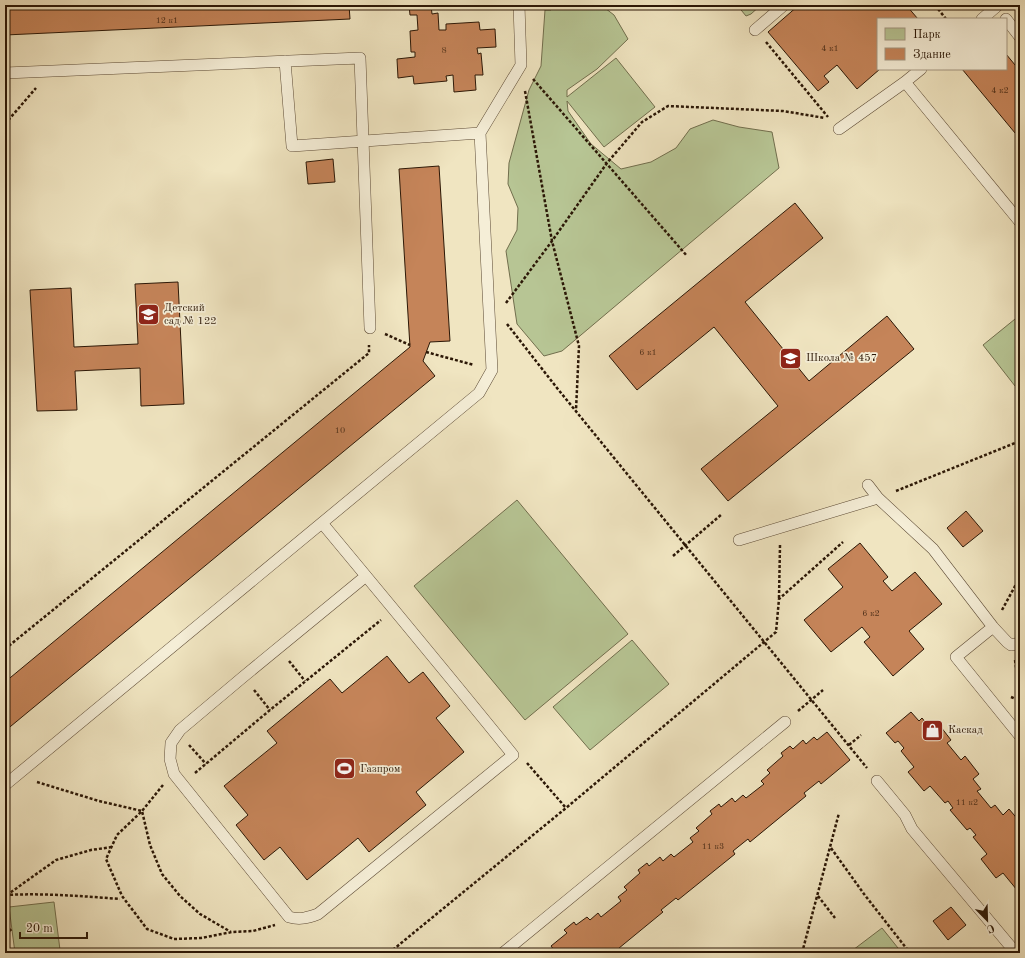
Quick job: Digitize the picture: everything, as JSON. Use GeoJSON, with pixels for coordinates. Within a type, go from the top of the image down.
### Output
{"type":"FeatureCollection","features":[{"type":"Feature","properties":{"kind":"lane"},"geometry":{"type":"LineString","coordinates":[[5,785],[480,393],[492,370],[494,313],[480,133],[521,65],[519,5]]}},
{"type":"Feature","properties":{"kind":"lane"},"geometry":{"type":"LineString","coordinates":[[755,30],[784,5]]}},
{"type":"Feature","properties":{"kind":"lane"},"geometry":{"type":"LineString","coordinates":[[983,18],[996,6],[1005,18]]}},
{"type":"Feature","properties":{"kind":"lane"},"geometry":{"type":"LineString","coordinates":[[1007,20],[1020,36]]}},
{"type":"Feature","properties":{"kind":"lane"},"geometry":{"type":"LineString","coordinates":[[5,73],[360,58],[370,328]]}},
{"type":"Feature","properties":{"kind":"lane"},"geometry":{"type":"LineString","coordinates":[[285,61],[292,146],[480,133]]}},
{"type":"Feature","properties":{"kind":"lane"},"geometry":{"type":"LineString","coordinates":[[839,129],[920,70]]}},
{"type":"Feature","properties":{"kind":"lane"},"geometry":{"type":"LineString","coordinates":[[905,82],[1020,222]]}},
{"type":"Feature","properties":{"kind":"lane"},"geometry":{"type":"LineString","coordinates":[[868,485],[878,498],[933,549],[1006,642],[1011,645],[1017,644],[1020,641]]}},
{"type":"Feature","properties":{"kind":"lane"},"geometry":{"type":"LineString","coordinates":[[739,540],[878,498]]}},
{"type":"Feature","properties":{"kind":"lane"},"geometry":{"type":"LineString","coordinates":[[322,523],[366,576],[513,755],[318,914],[308,918],[297,919],[289,916],[174,774],[170,758],[171,743],[180,730],[243,676],[366,576]]}},
{"type":"Feature","properties":{"kind":"lane"},"geometry":{"type":"LineString","coordinates":[[993,627],[956,657],[1020,736]]}},
{"type":"Feature","properties":{"kind":"lane"},"geometry":{"type":"LineString","coordinates":[[503,953],[785,722]]}},
{"type":"Feature","properties":{"kind":"lane"},"geometry":{"type":"LineString","coordinates":[[877,781],[905,815],[912,829],[1005,948],[1016,953]]}},
{"type":"Feature","properties":{"kind":"path"},"geometry":{"type":"LineString","coordinates":[[935,5],[945,18]]}},
{"type":"Feature","properties":{"kind":"path"},"geometry":{"type":"LineString","coordinates":[[755,30],[830,119],[783,111],[668,106],[642,122],[607,162],[552,241],[494,313],[686,545],[877,781]]}},
{"type":"Feature","properties":{"kind":"path"},"geometry":{"type":"LineString","coordinates":[[521,65],[607,162],[687,256]]}},
{"type":"Feature","properties":{"kind":"path"},"geometry":{"type":"LineString","coordinates":[[521,65],[552,241],[579,346],[576,411]]}},
{"type":"Feature","properties":{"kind":"path"},"geometry":{"type":"LineString","coordinates":[[5,124],[50,71]]}},
{"type":"Feature","properties":{"kind":"path"},"geometry":{"type":"LineString","coordinates":[[5,649],[369,353],[370,328],[410,345]]}},
{"type":"Feature","properties":{"kind":"path"},"geometry":{"type":"LineString","coordinates":[[426,352],[492,370]]}},
{"type":"Feature","properties":{"kind":"path"},"geometry":{"type":"LineString","coordinates":[[878,498],[1020,441]]}},
{"type":"Feature","properties":{"kind":"path"},"geometry":{"type":"LineString","coordinates":[[673,556],[722,514]]}},
{"type":"Feature","properties":{"kind":"path"},"geometry":{"type":"LineString","coordinates":[[389,953],[566,808],[776,632],[779,599],[781,527]]}},
{"type":"Feature","properties":{"kind":"path"},"geometry":{"type":"LineString","coordinates":[[779,599],[843,542]]}},
{"type":"Feature","properties":{"kind":"path"},"geometry":{"type":"LineString","coordinates":[[993,627],[1020,577]]}},
{"type":"Feature","properties":{"kind":"path"},"geometry":{"type":"LineString","coordinates":[[194,773],[381,619],[386,625]]}},
{"type":"Feature","properties":{"kind":"path"},"geometry":{"type":"LineString","coordinates":[[278,649],[305,681]]}},
{"type":"Feature","properties":{"kind":"path"},"geometry":{"type":"LineString","coordinates":[[243,676],[270,710]]}},
{"type":"Feature","properties":{"kind":"path"},"geometry":{"type":"LineString","coordinates":[[785,722],[823,690]]}},
{"type":"Feature","properties":{"kind":"path"},"geometry":{"type":"LineString","coordinates":[[849,745],[861,735]]}},
{"type":"Feature","properties":{"kind":"path"},"geometry":{"type":"LineString","coordinates":[[186,748],[189,744],[206,764]]}},
{"type":"Feature","properties":{"kind":"path"},"geometry":{"type":"LineString","coordinates":[[513,755],[524,759],[566,808]]}},
{"type":"Feature","properties":{"kind":"path"},"geometry":{"type":"LineString","coordinates":[[174,774],[142,811],[117,835],[106,858],[122,896],[147,928],[174,939],[201,938],[232,932],[253,931],[276,925],[289,916]]}},
{"type":"Feature","properties":{"kind":"path"},"geometry":{"type":"LineString","coordinates":[[17,776],[100,801],[142,811]]}},
{"type":"Feature","properties":{"kind":"path"},"geometry":{"type":"LineString","coordinates":[[142,811],[150,845],[162,874],[180,896],[200,914],[232,932]]}},
{"type":"Feature","properties":{"kind":"path"},"geometry":{"type":"LineString","coordinates":[[802,953],[831,848],[839,813]]}},
{"type":"Feature","properties":{"kind":"path"},"geometry":{"type":"LineString","coordinates":[[5,900],[6,895],[56,860],[91,850],[112,847]]}},
{"type":"Feature","properties":{"kind":"path"},"geometry":{"type":"LineString","coordinates":[[831,848],[864,894],[910,953]]}},
{"type":"Feature","properties":{"kind":"path"},"geometry":{"type":"LineString","coordinates":[[6,895],[68,895],[120,899]]}},
{"type":"Feature","properties":{"kind":"path"},"geometry":{"type":"LineString","coordinates":[[818,896],[835,918]]}},
{"type":"Feature","properties":{"kind":"path"},"geometry":{"type":"LineString","coordinates":[[5,934],[12,929]]}},
{"type":"Feature","properties":{"kind":"green space"},"geometry":{"type":"Polygon","coordinates":[[[551,5],[601,5],[614,15],[628,39],[597,69],[567,90],[567,97],[616,58],[655,107],[604,147],[567,101],[568,111],[591,144],[621,169],[651,162],[676,148],[690,129],[713,120],[739,127],[772,132],[779,168],[562,351],[544,356],[517,324],[506,251],[517,230],[518,208],[508,184],[509,163],[529,90],[541,66],[545,10],[551,10],[551,5]]]}},
{"type":"Feature","properties":{"kind":"green space"},"geometry":{"type":"Polygon","coordinates":[[[737,5],[761,5],[751,14],[746,16],[737,5]]]}},
{"type":"Feature","properties":{"kind":"green space"},"geometry":{"type":"Polygon","coordinates":[[[1020,315],[1020,382],[1015,386],[983,345],[1020,315]]]}},
{"type":"Feature","properties":{"kind":"green space"},"geometry":{"type":"Polygon","coordinates":[[[517,500],[628,634],[525,720],[414,586],[517,500]]]}},
{"type":"Feature","properties":{"kind":"green space"},"geometry":{"type":"Polygon","coordinates":[[[632,640],[669,684],[590,750],[553,707],[632,640]]]}},
{"type":"Feature","properties":{"kind":"green space"},"geometry":{"type":"Polygon","coordinates":[[[54,902],[60,950],[15,953],[9,907],[54,902]]]}},
{"type":"Feature","properties":{"kind":"green space"},"geometry":{"type":"Polygon","coordinates":[[[882,928],[902,953],[849,953],[882,928]]]}},
{"type":"Feature","properties":{"kind":"building"},"geometry":{"type":"Polygon","coordinates":[[[5,5],[349,5],[350,19],[5,35],[5,5]]]}},
{"type":"Feature","properties":{"kind":"building"},"geometry":{"type":"Polygon","coordinates":[[[409,5],[431,5],[432,14],[438,13],[439,30],[446,30],[446,24],[479,22],[480,30],[495,29],[496,47],[477,48],[478,54],[481,53],[483,75],[475,75],[476,90],[454,92],[453,75],[446,76],[447,81],[414,84],[413,76],[398,78],[397,59],[415,57],[415,52],[411,52],[410,31],[418,30],[417,15],[410,15],[409,5]]]}},
{"type":"Feature","properties":{"kind":"building"},"geometry":{"type":"Polygon","coordinates":[[[799,5],[906,5],[917,18],[877,18],[877,70],[879,70],[857,89],[837,65],[824,76],[829,82],[818,91],[768,32],[799,5]]]}},
{"type":"Feature","properties":{"kind":"building"},"geometry":{"type":"Polygon","coordinates":[[[1007,55],[1020,71],[1020,139],[963,70],[1007,70],[1007,55]]]}},
{"type":"Feature","properties":{"kind":"building"},"geometry":{"type":"Polygon","coordinates":[[[333,159],[335,182],[308,184],[306,162],[333,159]]]}},
{"type":"Feature","properties":{"kind":"building"},"geometry":{"type":"Polygon","coordinates":[[[439,166],[450,341],[430,342],[423,361],[435,376],[5,731],[5,682],[410,347],[399,169],[439,166]]]}},
{"type":"Feature","properties":{"kind":"building"},"geometry":{"type":"Polygon","coordinates":[[[795,203],[823,238],[745,302],[809,381],[887,316],[914,349],[728,501],[701,469],[778,406],[714,327],[637,390],[609,356],[795,203]]]}},
{"type":"Feature","properties":{"kind":"building"},"geometry":{"type":"Polygon","coordinates":[[[178,282],[184,404],[141,406],[140,368],[75,371],[77,410],[37,411],[30,290],[71,288],[74,347],[138,344],[135,284],[178,282]]]}},
{"type":"Feature","properties":{"kind":"building"},"geometry":{"type":"Polygon","coordinates":[[[966,511],[983,531],[963,547],[947,528],[966,511]]]}},
{"type":"Feature","properties":{"kind":"building"},"geometry":{"type":"Polygon","coordinates":[[[860,543],[888,577],[883,581],[892,591],[915,572],[942,604],[909,631],[924,649],[893,676],[864,642],[870,637],[862,627],[831,652],[804,620],[843,587],[828,569],[860,543]]]}},
{"type":"Feature","properties":{"kind":"building","name":"Газпром"},"geometry":{"type":"Polygon","coordinates":[[[387,656],[409,683],[423,672],[450,706],[436,718],[464,752],[416,792],[426,805],[369,852],[358,838],[307,880],[280,847],[264,860],[236,825],[248,815],[224,786],[277,743],[267,731],[330,679],[342,693],[387,656]]]}},
{"type":"Feature","properties":{"kind":"building"},"geometry":{"type":"Polygon","coordinates":[[[911,712],[919,721],[922,718],[930,728],[937,722],[951,740],[947,743],[961,760],[965,756],[979,774],[973,779],[981,789],[977,791],[991,808],[995,805],[1003,815],[1009,809],[1020,822],[1020,888],[1017,890],[1003,873],[996,878],[981,859],[987,854],[973,837],[976,835],[970,828],[967,830],[950,810],[953,808],[948,801],[945,803],[930,786],[924,791],[908,772],[914,767],[901,751],[904,748],[898,741],[895,743],[886,733],[911,712]]]}},
{"type":"Feature","properties":{"kind":"building"},"geometry":{"type":"Polygon","coordinates":[[[827,732],[850,760],[821,784],[819,781],[804,793],[806,796],[750,842],[748,839],[733,851],[735,854],[678,900],[676,898],[661,910],[663,912],[613,953],[550,953],[554,950],[551,946],[567,933],[564,930],[574,922],[576,925],[587,917],[590,920],[598,913],[601,917],[621,901],[618,897],[627,890],[624,887],[640,873],[638,870],[647,863],[649,866],[660,857],[663,861],[671,854],[674,857],[693,842],[690,838],[699,831],[696,828],[712,814],[710,811],[719,804],[721,807],[732,798],[735,802],[743,795],[746,798],[764,784],[761,781],[770,773],[767,770],[783,756],[781,753],[790,746],[793,749],[803,740],[806,744],[814,737],[817,740],[827,732]]]}},
{"type":"Feature","properties":{"kind":"building"},"geometry":{"type":"Polygon","coordinates":[[[951,907],[966,925],[948,940],[933,921],[951,907]]]}},
{"type":"Feature","properties":{"kind":"place","name":"Детский сад № 122"},"geometry":{"type":"Point","coordinates":[149,314]}},
{"type":"Feature","properties":{"kind":"place","name":"Школа № 457"},"geometry":{"type":"Point","coordinates":[790,358]}},
{"type":"Feature","properties":{"kind":"place","name":"Каскад"},"geometry":{"type":"Point","coordinates":[933,730]}},
{"type":"Feature","properties":{"kind":"place","name":"Газпром"},"geometry":{"type":"Point","coordinates":[344,769]}}]}
